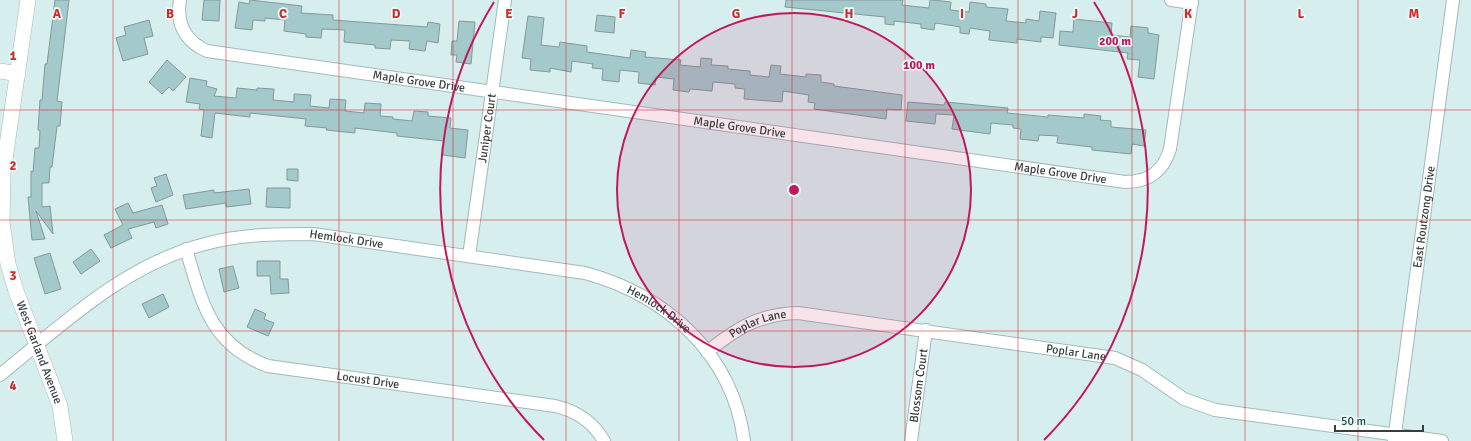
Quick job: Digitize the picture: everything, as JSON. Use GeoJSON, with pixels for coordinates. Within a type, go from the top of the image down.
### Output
{"type":"FeatureCollection","features":[{"type":"Feature","properties":{"kind":"street","name":"West Garland Avenue"},"geometry":{"type":"LineString","coordinates":[[28,0],[3,173],[2,222],[7,258],[16,291],[60,406],[65,441]]}},
{"type":"Feature","properties":{"kind":"street","name":"Maple Grove Drive"},"geometry":{"type":"LineString","coordinates":[[180,0],[178,14],[184,34],[198,47],[207,51],[1117,181],[1136,182],[1157,173],[1164,165],[1170,149],[1192,2]]}},
{"type":"Feature","properties":{"kind":"street","name":"Juniper Court"},"geometry":{"type":"LineString","coordinates":[[469,256],[505,0]]}},
{"type":"Feature","properties":{"kind":"street"},"geometry":{"type":"LineString","coordinates":[[1171,0],[1192,2]]}},
{"type":"Feature","properties":{"kind":"street","name":"East Routzong Drive"},"geometry":{"type":"LineString","coordinates":[[1394,438],[1453,0]]}},
{"type":"Feature","properties":{"kind":"street"},"geometry":{"type":"LineString","coordinates":[[0,72],[18,74]]}},
{"type":"Feature","properties":{"kind":"street","name":"Hemlock Drive"},"geometry":{"type":"LineString","coordinates":[[0,375],[120,281],[152,263],[186,249],[206,243],[243,237],[276,234],[313,234],[585,273],[618,284],[660,306],[681,322],[707,352],[728,387],[738,413],[744,441]]}},
{"type":"Feature","properties":{"kind":"street","name":"Locust Drive"},"geometry":{"type":"LineString","coordinates":[[186,249],[201,301],[209,319],[227,342],[238,351],[258,362],[268,366],[372,379],[560,407],[584,417],[595,428],[604,441]]}},
{"type":"Feature","properties":{"kind":"street","name":"Poplar Lane"},"geometry":{"type":"LineString","coordinates":[[707,352],[745,324],[763,317],[784,313],[798,313],[1115,358],[1142,370],[1184,399],[1215,410],[1394,438],[1442,441]]}},
{"type":"Feature","properties":{"kind":"street","name":"Blossom Court"},"geometry":{"type":"LineString","coordinates":[[911,441],[926,330]]}},
{"type":"Feature","properties":{"kind":"building"},"geometry":{"type":"Polygon","coordinates":[[[55,0],[69,0],[57,101],[62,102],[60,126],[57,126],[52,167],[50,167],[49,183],[42,183],[42,207],[50,206],[53,234],[36,211],[45,239],[32,240],[28,197],[31,197],[31,171],[33,172],[35,148],[39,148],[40,131],[38,130],[40,100],[42,100],[45,64],[47,64],[55,0]]]}},
{"type":"Feature","properties":{"kind":"building"},"geometry":{"type":"Polygon","coordinates":[[[204,0],[220,0],[219,21],[202,20],[204,0]]]}},
{"type":"Feature","properties":{"kind":"building"},"geometry":{"type":"Polygon","coordinates":[[[250,0],[302,6],[301,13],[333,15],[333,20],[427,27],[428,22],[440,24],[438,43],[427,41],[425,51],[409,49],[410,41],[391,40],[390,49],[375,48],[375,45],[344,42],[345,30],[322,29],[321,38],[306,37],[306,34],[284,31],[285,20],[265,18],[265,21],[253,20],[252,30],[235,28],[239,2],[249,4],[250,0]]]}},
{"type":"Feature","properties":{"kind":"building"},"geometry":{"type":"Polygon","coordinates":[[[786,0],[903,0],[902,5],[929,8],[930,0],[933,0],[951,2],[950,10],[969,12],[970,2],[986,4],[986,7],[1008,9],[1006,21],[1026,23],[1026,19],[1039,21],[1040,11],[1056,13],[1053,38],[1041,37],[1041,42],[1017,39],[1017,43],[989,40],[990,31],[970,28],[969,34],[960,33],[960,27],[935,23],[934,30],[921,28],[921,24],[894,21],[894,25],[885,24],[885,17],[785,7],[786,0]]]}},
{"type":"Feature","properties":{"kind":"building"},"geometry":{"type":"Polygon","coordinates":[[[597,15],[615,17],[614,33],[595,31],[597,15]]]}},
{"type":"Feature","properties":{"kind":"building"},"geometry":{"type":"Polygon","coordinates":[[[528,16],[544,18],[541,45],[559,47],[560,42],[587,46],[587,52],[630,58],[631,50],[646,52],[645,57],[681,60],[680,65],[700,67],[701,58],[712,59],[711,65],[728,66],[728,69],[750,71],[750,75],[769,77],[771,65],[781,66],[780,74],[806,77],[806,74],[821,75],[821,82],[834,84],[834,86],[902,95],[901,110],[887,109],[886,119],[814,109],[815,103],[808,102],[809,95],[783,91],[782,102],[744,99],[745,89],[735,88],[735,84],[713,82],[712,91],[690,89],[689,92],[673,90],[674,79],[656,77],[655,85],[638,83],[639,72],[620,70],[619,82],[602,80],[603,69],[592,68],[593,64],[572,61],[571,72],[550,68],[550,72],[530,70],[531,59],[522,58],[528,16]]]}},
{"type":"Feature","properties":{"kind":"building"},"geometry":{"type":"Polygon","coordinates":[[[1074,19],[1112,23],[1111,35],[1130,37],[1131,26],[1148,28],[1148,33],[1159,35],[1154,79],[1138,77],[1140,60],[1127,59],[1128,53],[1059,45],[1060,31],[1073,32],[1074,19]]]}},
{"type":"Feature","properties":{"kind":"building"},"geometry":{"type":"Polygon","coordinates":[[[149,20],[153,36],[144,38],[148,54],[123,61],[116,38],[126,35],[124,27],[149,20]]]}},
{"type":"Feature","properties":{"kind":"building"},"geometry":{"type":"Polygon","coordinates":[[[459,21],[475,22],[471,64],[456,62],[457,55],[451,55],[452,41],[457,41],[459,21]]]}},
{"type":"Feature","properties":{"kind":"building"},"geometry":{"type":"Polygon","coordinates":[[[167,60],[186,77],[173,91],[169,87],[162,94],[149,82],[167,60]]]}},
{"type":"Feature","properties":{"kind":"building"},"geometry":{"type":"Polygon","coordinates":[[[190,78],[207,81],[206,86],[217,89],[214,96],[236,98],[237,88],[257,90],[257,88],[274,89],[273,100],[294,102],[294,94],[311,95],[310,106],[329,108],[330,99],[346,100],[345,111],[364,113],[365,103],[381,104],[380,116],[393,117],[393,119],[412,121],[414,111],[428,112],[428,116],[451,118],[450,128],[468,130],[465,158],[443,155],[444,141],[397,136],[397,133],[355,128],[355,133],[326,130],[327,128],[305,126],[306,119],[250,113],[250,117],[215,113],[212,138],[201,136],[204,110],[199,109],[200,104],[186,102],[190,78]]]}},
{"type":"Feature","properties":{"kind":"building"},"geometry":{"type":"Polygon","coordinates":[[[908,102],[944,105],[945,102],[1008,108],[1007,113],[1048,117],[1048,115],[1084,118],[1084,114],[1101,116],[1100,120],[1111,121],[1111,127],[1146,130],[1144,146],[1132,144],[1131,154],[1092,150],[1092,147],[1057,143],[1058,136],[1039,135],[1038,141],[1020,139],[1021,129],[1013,128],[1013,125],[991,123],[990,134],[952,129],[954,115],[936,114],[935,124],[906,121],[908,102]]]}},
{"type":"Feature","properties":{"kind":"building"},"geometry":{"type":"Polygon","coordinates":[[[287,169],[298,169],[298,181],[287,180],[287,169]]]}},
{"type":"Feature","properties":{"kind":"building"},"geometry":{"type":"Polygon","coordinates":[[[166,174],[173,195],[156,202],[151,188],[157,186],[154,178],[166,174]]]}},
{"type":"Feature","properties":{"kind":"building"},"geometry":{"type":"Polygon","coordinates":[[[267,188],[290,188],[290,208],[266,207],[267,188]]]}},
{"type":"Feature","properties":{"kind":"building"},"geometry":{"type":"Polygon","coordinates":[[[249,189],[251,204],[226,207],[226,203],[186,209],[183,195],[214,190],[214,193],[249,189]]]}},
{"type":"Feature","properties":{"kind":"building"},"geometry":{"type":"Polygon","coordinates":[[[128,203],[133,213],[162,205],[168,224],[156,228],[154,222],[128,229],[132,238],[111,248],[104,235],[123,225],[115,209],[128,203]]]}},
{"type":"Feature","properties":{"kind":"building"},"geometry":{"type":"Polygon","coordinates":[[[91,249],[100,261],[81,274],[73,262],[91,249]]]}},
{"type":"Feature","properties":{"kind":"building"},"geometry":{"type":"Polygon","coordinates":[[[50,253],[61,289],[45,294],[34,258],[50,253]]]}},
{"type":"Feature","properties":{"kind":"building"},"geometry":{"type":"Polygon","coordinates":[[[257,261],[280,261],[280,279],[288,279],[289,293],[271,294],[270,276],[257,276],[257,261]]]}},
{"type":"Feature","properties":{"kind":"building"},"geometry":{"type":"Polygon","coordinates":[[[233,266],[239,288],[224,292],[219,269],[233,266]]]}},
{"type":"Feature","properties":{"kind":"building"},"geometry":{"type":"Polygon","coordinates":[[[163,294],[169,307],[149,318],[142,304],[163,294]]]}},
{"type":"Feature","properties":{"kind":"building"},"geometry":{"type":"Polygon","coordinates":[[[255,309],[266,314],[264,319],[274,323],[268,336],[247,327],[255,309]]]}}]}
